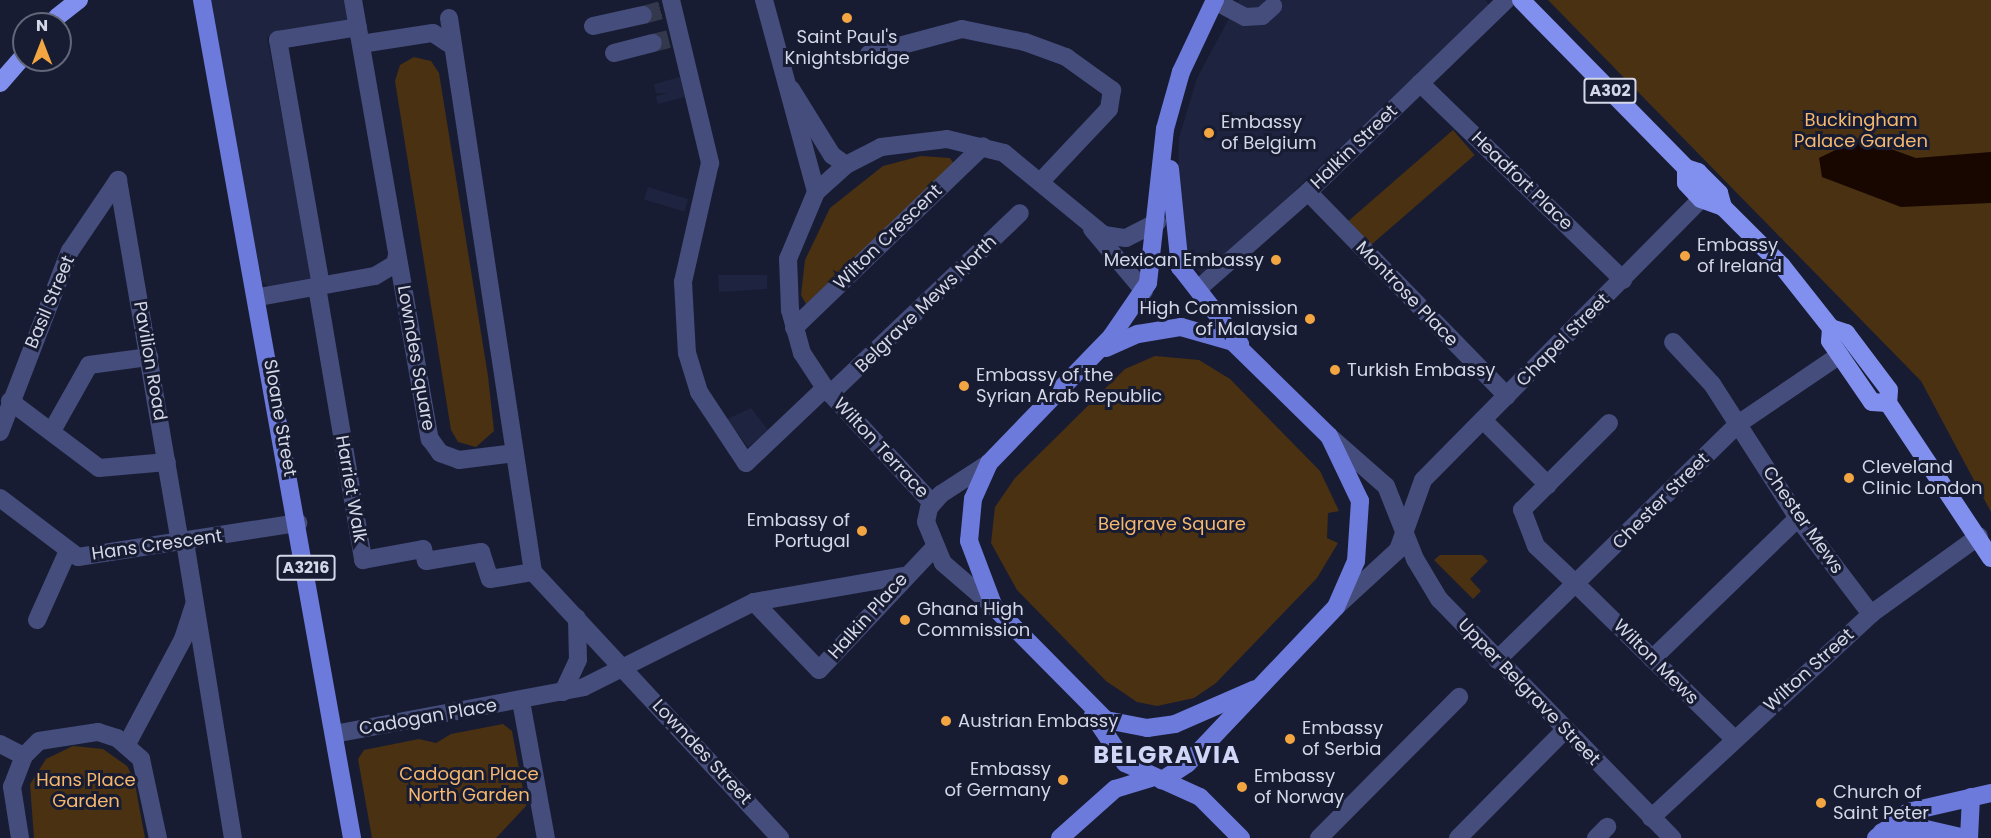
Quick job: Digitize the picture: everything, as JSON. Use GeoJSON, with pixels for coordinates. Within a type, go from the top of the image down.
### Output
{"type":"FeatureCollection","features":[{"type":"Feature","properties":{"kind":"highway"},"geometry":{"type":"LineString","coordinates":[[60,12],[79,0]]}},
{"type":"Feature","properties":{"kind":"highway","name":"A302"},"geometry":{"type":"LineString","coordinates":[[1521,0],[1686,168],[1698,172],[1719,193],[1723,207]]}},
{"type":"Feature","properties":{"kind":"highway"},"geometry":{"type":"LineString","coordinates":[[1,80],[12,68]]}},
{"type":"Feature","properties":{"kind":"highway","name":"A302"},"geometry":{"type":"LineString","coordinates":[[1686,168],[1686,183],[1701,199],[1723,207],[1782,266],[1831,328],[1846,333],[1889,390],[1888,403],[1979,536],[1991,558]]}},
{"type":"Feature","properties":{"kind":"highway","name":"A302"},"geometry":{"type":"LineString","coordinates":[[1831,328],[1830,340],[1872,402],[1888,403]]}},
{"type":"Feature","properties":{"kind":"main road","name":"Sloane Street"},"geometry":{"type":"LineString","coordinates":[[202,0],[259,297],[352,838]]}},
{"type":"Feature","properties":{"kind":"main road"},"geometry":{"type":"LineString","coordinates":[[1215,0],[1181,72],[1162,144],[1154,263],[1144,291],[1090,360],[989,463],[973,499],[968,534],[994,607],[1088,708],[1125,763],[1200,796],[1241,838]]}},
{"type":"Feature","properties":{"kind":"main road"},"geometry":{"type":"LineString","coordinates":[[1110,793],[1157,779],[1186,764],[1255,688],[1336,607],[1351,578],[1361,517],[1355,487],[1329,436],[1246,353],[1198,289],[1182,272],[1174,243],[1172,110]]}},
{"type":"Feature","properties":{"kind":"main road"},"geometry":{"type":"LineString","coordinates":[[1090,360],[1138,333],[1181,327],[1219,334],[1246,353]]}},
{"type":"Feature","properties":{"kind":"main road"},"geometry":{"type":"LineString","coordinates":[[1088,708],[1116,724],[1160,727],[1212,712],[1255,688]]}},
{"type":"Feature","properties":{"kind":"main road"},"geometry":{"type":"LineString","coordinates":[[1060,838],[1110,793],[1125,763]]}},
{"type":"Feature","properties":{"kind":"main road"},"geometry":{"type":"LineString","coordinates":[[1879,835],[1908,812],[1991,793]]}},
{"type":"Feature","properties":{"kind":"main road"},"geometry":{"type":"LineString","coordinates":[[1969,838],[1971,797]]}},
{"type":"Feature","properties":{"kind":"main road"},"geometry":{"type":"LineString","coordinates":[[1879,835],[1926,829],[1964,838]]}},
{"type":"Feature","properties":{"kind":"street","name":"Lowndes Square"},"geometry":{"type":"LineString","coordinates":[[353,0],[397,255],[434,446],[459,460],[515,453]]}},
{"type":"Feature","properties":{"kind":"street"},"geometry":{"type":"LineString","coordinates":[[764,0],[790,87],[816,192]]}},
{"type":"Feature","properties":{"kind":"street"},"geometry":{"type":"LineString","coordinates":[[1215,0],[1245,17],[1262,16],[1273,6]]}},
{"type":"Feature","properties":{"kind":"street","name":"Halkin Street"},"geometry":{"type":"LineString","coordinates":[[1198,289],[1308,192],[1506,0]]}},
{"type":"Feature","properties":{"kind":"street"},"geometry":{"type":"LineString","coordinates":[[614,53],[667,40],[669,6]]}},
{"type":"Feature","properties":{"kind":"street"},"geometry":{"type":"LineString","coordinates":[[592,26],[643,15]]}},
{"type":"Feature","properties":{"kind":"street"},"geometry":{"type":"LineString","coordinates":[[448,21],[448,43],[533,572]]}},
{"type":"Feature","properties":{"kind":"street"},"geometry":{"type":"LineString","coordinates":[[869,54],[962,29],[1025,42],[1066,57],[1112,90],[1109,109],[1042,180]]}},
{"type":"Feature","properties":{"kind":"street"},"geometry":{"type":"LineString","coordinates":[[358,31],[434,33],[448,43]]}},
{"type":"Feature","properties":{"kind":"street","name":"Harriet Walk"},"geometry":{"type":"LineString","coordinates":[[358,31],[278,40],[363,560],[423,549],[426,561],[481,552],[490,579],[533,572]]}},
{"type":"Feature","properties":{"kind":"street","name":"Belgrave Mews North"},"geometry":{"type":"LineString","coordinates":[[667,40],[710,163],[686,255],[687,353],[711,414],[746,463],[828,391],[1020,213]]}},
{"type":"Feature","properties":{"kind":"street","name":"Headfort Place"},"geometry":{"type":"LineString","coordinates":[[1420,83],[1623,280]]}},
{"type":"Feature","properties":{"kind":"street"},"geometry":{"type":"LineString","coordinates":[[790,87],[832,155],[846,165]]}},
{"type":"Feature","properties":{"kind":"street"},"geometry":{"type":"LineString","coordinates":[[828,391],[802,353],[794,328],[788,259],[816,192],[846,165],[881,147],[915,141],[983,146],[1004,153],[1042,180],[1092,228],[1144,291]]}},
{"type":"Feature","properties":{"kind":"street","name":"Wilton Crescent"},"geometry":{"type":"LineString","coordinates":[[794,328],[983,146]]}},
{"type":"Feature","properties":{"kind":"street","name":"Pavilion Road"},"geometry":{"type":"LineString","coordinates":[[118,180],[167,462],[194,595],[233,838]]}},
{"type":"Feature","properties":{"kind":"street","name":"Basil Street"},"geometry":{"type":"LineString","coordinates":[[0,432],[10,401],[70,251],[118,180]]}},
{"type":"Feature","properties":{"kind":"street","name":"Montrose Place"},"geometry":{"type":"LineString","coordinates":[[1308,192],[1507,396]]}},
{"type":"Feature","properties":{"kind":"street","name":"Chapel Street"},"geometry":{"type":"LineString","coordinates":[[1406,532],[1424,480],[1701,199]]}},
{"type":"Feature","properties":{"kind":"street"},"geometry":{"type":"LineString","coordinates":[[1092,228],[1118,238],[1157,222]]}},
{"type":"Feature","properties":{"kind":"street"},"geometry":{"type":"LineString","coordinates":[[259,297],[375,276],[395,264],[397,255]]}},
{"type":"Feature","properties":{"kind":"street"},"geometry":{"type":"LineString","coordinates":[[375,276],[403,286]]}},
{"type":"Feature","properties":{"kind":"street","name":"Chester Mews"},"geometry":{"type":"LineString","coordinates":[[1673,342],[1738,424],[1798,518],[1871,614]]}},
{"type":"Feature","properties":{"kind":"street","name":"Chester Street"},"geometry":{"type":"LineString","coordinates":[[1497,660],[1738,424],[1840,355]]}},
{"type":"Feature","properties":{"kind":"street"},"geometry":{"type":"LineString","coordinates":[[53,429],[89,365],[150,357]]}},
{"type":"Feature","properties":{"kind":"street","name":"Wilton Terrace"},"geometry":{"type":"LineString","coordinates":[[828,391],[932,502]]}},
{"type":"Feature","properties":{"kind":"street"},"geometry":{"type":"LineString","coordinates":[[10,401],[53,429],[106,471],[167,462]]}},
{"type":"Feature","properties":{"kind":"street"},"geometry":{"type":"LineString","coordinates":[[1483,420],[1548,485],[1609,423]]}},
{"type":"Feature","properties":{"kind":"street"},"geometry":{"type":"LineString","coordinates":[[1329,436],[1379,478],[1402,489],[1424,480]]}},
{"type":"Feature","properties":{"kind":"street"},"geometry":{"type":"LineString","coordinates":[[989,463],[932,502],[926,522],[933,549],[956,576],[994,607]]}},
{"type":"Feature","properties":{"kind":"street"},"geometry":{"type":"LineString","coordinates":[[1336,607],[1392,557],[1406,532],[1379,478]]}},
{"type":"Feature","properties":{"kind":"street","name":"Wilton Mews"},"geometry":{"type":"LineString","coordinates":[[1548,485],[1522,510],[1536,546],[1734,739]]}},
{"type":"Feature","properties":{"kind":"street","name":"Hans Crescent"},"geometry":{"type":"LineString","coordinates":[[2,508],[67,553],[78,557],[298,524]]}},
{"type":"Feature","properties":{"kind":"street"},"geometry":{"type":"LineString","coordinates":[[1652,659],[1798,518]]}},
{"type":"Feature","properties":{"kind":"street","name":"Upper Belgrave Street"},"geometry":{"type":"LineString","coordinates":[[1406,532],[1428,584],[1497,660],[1672,838]]}},
{"type":"Feature","properties":{"kind":"street"},"geometry":{"type":"LineString","coordinates":[[127,744],[183,639],[205,549],[222,536]]}},
{"type":"Feature","properties":{"kind":"street","name":"Wilton Street"},"geometry":{"type":"LineString","coordinates":[[1651,818],[1871,614],[1979,536]]}},
{"type":"Feature","properties":{"kind":"street","name":"Halkin Place"},"geometry":{"type":"LineString","coordinates":[[754,602],[819,670],[903,576],[933,549]]}},
{"type":"Feature","properties":{"kind":"street"},"geometry":{"type":"LineString","coordinates":[[37,620],[67,553]]}},
{"type":"Feature","properties":{"kind":"street","name":"Lowndes Street"},"geometry":{"type":"LineString","coordinates":[[533,572],[780,838]]}},
{"type":"Feature","properties":{"kind":"street"},"geometry":{"type":"LineString","coordinates":[[559,693],[606,680],[623,667],[754,602],[903,576]]}},
{"type":"Feature","properties":{"kind":"street"},"geometry":{"type":"LineString","coordinates":[[559,693],[578,660],[577,618]]}},
{"type":"Feature","properties":{"kind":"street","name":"Cadogan Place"},"geometry":{"type":"LineString","coordinates":[[334,734],[559,693]]}},
{"type":"Feature","properties":{"kind":"street"},"geometry":{"type":"LineString","coordinates":[[1319,838],[1459,697]]}},
{"type":"Feature","properties":{"kind":"street","name":"Cadogan Place"},"geometry":{"type":"LineString","coordinates":[[521,701],[546,838]]}},
{"type":"Feature","properties":{"kind":"street"},"geometry":{"type":"LineString","coordinates":[[1458,838],[1565,730]]}},
{"type":"Feature","properties":{"kind":"street"},"geometry":{"type":"LineString","coordinates":[[20,838],[12,787],[24,756],[39,741],[98,732],[127,744],[146,769],[158,838]]}},
{"type":"Feature","properties":{"kind":"street"},"geometry":{"type":"LineString","coordinates":[[0,744],[24,756]]}},
{"type":"Feature","properties":{"kind":"shaded area"},"geometry":{"type":"Polygon","coordinates":[[[208,0],[344,0],[350,23],[267,37],[312,278],[269,286],[262,282],[208,0]]]}},
{"type":"Feature","properties":{"kind":"shaded area"},"geometry":{"type":"Polygon","coordinates":[[[1239,0],[1485,0],[1491,7],[1303,182],[1212,285],[1176,248],[1179,138],[1197,78],[1239,0]]]}},
{"type":"Feature","properties":{"kind":"shaded area"},"geometry":{"type":"Polygon","coordinates":[[[680,77],[685,97],[658,104],[656,96],[668,93],[656,93],[654,84],[680,77]]]}},
{"type":"Feature","properties":{"kind":"shaded area"},"geometry":{"type":"Polygon","coordinates":[[[1860,138],[1916,158],[1991,152],[1991,203],[1901,207],[1822,177],[1819,158],[1860,138]]]}},
{"type":"Feature","properties":{"kind":"shaded area"},"geometry":{"type":"Polygon","coordinates":[[[648,187],[688,199],[684,212],[644,199],[648,187]]]}},
{"type":"Feature","properties":{"kind":"shaded area"},"geometry":{"type":"Polygon","coordinates":[[[718,275],[767,275],[767,289],[719,292],[718,275]]]}},
{"type":"Feature","properties":{"kind":"shaded area"},"geometry":{"type":"Polygon","coordinates":[[[751,408],[768,430],[748,447],[727,419],[751,408]]]}},
{"type":"Feature","properties":{"kind":"green space","name":"Buckingham Palace Garden"},"geometry":{"type":"Polygon","coordinates":[[[1548,0],[1991,0],[1991,512],[1921,381],[1548,0]]]}},
{"type":"Feature","properties":{"kind":"green space"},"geometry":{"type":"Polygon","coordinates":[[[414,57],[431,61],[439,73],[488,376],[494,431],[476,447],[458,442],[451,430],[395,81],[400,65],[414,57]]]}},
{"type":"Feature","properties":{"kind":"green space"},"geometry":{"type":"Polygon","coordinates":[[[1453,130],[1475,155],[1370,246],[1348,221],[1453,130]]]}},
{"type":"Feature","properties":{"kind":"green space"},"geometry":{"type":"Polygon","coordinates":[[[921,156],[950,158],[954,164],[806,304],[801,295],[805,260],[830,208],[883,166],[921,156]]]}},
{"type":"Feature","properties":{"kind":"green space","name":"Belgrave Square"},"geometry":{"type":"Polygon","coordinates":[[[1155,356],[1199,360],[1230,379],[1320,471],[1339,511],[1328,513],[1327,538],[1338,543],[1317,578],[1216,683],[1194,698],[1157,706],[1137,702],[1106,681],[1017,590],[991,543],[995,507],[1015,478],[1125,369],[1155,356]]]}},
{"type":"Feature","properties":{"kind":"green space"},"geometry":{"type":"Polygon","coordinates":[[[1440,555],[1482,555],[1488,561],[1470,579],[1481,591],[1473,599],[1434,560],[1440,555]]]}},
{"type":"Feature","properties":{"kind":"green space","name":"Cadogan Place North Garden"},"geometry":{"type":"Polygon","coordinates":[[[503,724],[512,731],[526,806],[496,838],[372,838],[358,759],[364,750],[419,739],[436,743],[451,734],[503,724]]]}},
{"type":"Feature","properties":{"kind":"green space","name":"Hans Place Garden"},"geometry":{"type":"Polygon","coordinates":[[[73,746],[103,749],[127,766],[134,779],[145,838],[34,838],[30,784],[46,759],[73,746]]]}},
{"type":"Feature","properties":{"kind":"tunnel"},"geometry":{"type":"LineString","coordinates":[[643,15],[662,10]]}},
{"type":"Feature","properties":{"kind":"tunnel"},"geometry":{"type":"LineString","coordinates":[[653,43],[669,39]]}},
{"type":"Feature","properties":{"kind":"place","name":"Saint Paul's Knightsbridge"},"geometry":{"type":"Point","coordinates":[847,18]}},
{"type":"Feature","properties":{"kind":"place","name":"Embassy of Belgium"},"geometry":{"type":"Point","coordinates":[1209,133]}},
{"type":"Feature","properties":{"kind":"place","name":"Embassy of Ireland"},"geometry":{"type":"Point","coordinates":[1685,256]}},
{"type":"Feature","properties":{"kind":"place","name":"Mexican Embassy"},"geometry":{"type":"Point","coordinates":[1276,260]}},
{"type":"Feature","properties":{"kind":"place","name":"High Commission of Malaysia"},"geometry":{"type":"Point","coordinates":[1310,319]}},
{"type":"Feature","properties":{"kind":"place","name":"Turkish Embassy"},"geometry":{"type":"Point","coordinates":[1335,370]}},
{"type":"Feature","properties":{"kind":"place","name":"Embassy of the Syrian Arab Republic"},"geometry":{"type":"Point","coordinates":[964,386]}},
{"type":"Feature","properties":{"kind":"place","name":"Cleveland Clinic London"},"geometry":{"type":"Point","coordinates":[1849,478]}},
{"type":"Feature","properties":{"kind":"place","name":"Embassy of Portugal"},"geometry":{"type":"Point","coordinates":[862,531]}},
{"type":"Feature","properties":{"kind":"place","name":"Ghana High Commission"},"geometry":{"type":"Point","coordinates":[905,620]}},
{"type":"Feature","properties":{"kind":"place","name":"Austrian Embassy"},"geometry":{"type":"Point","coordinates":[946,721]}},
{"type":"Feature","properties":{"kind":"place","name":"Embassy of Serbia"},"geometry":{"type":"Point","coordinates":[1290,739]}},
{"type":"Feature","properties":{"kind":"place","name":"Embassy of Germany"},"geometry":{"type":"Point","coordinates":[1063,780]}},
{"type":"Feature","properties":{"kind":"place","name":"Embassy of Norway"},"geometry":{"type":"Point","coordinates":[1242,787]}},
{"type":"Feature","properties":{"kind":"place","name":"Church of Saint Peter"},"geometry":{"type":"Point","coordinates":[1821,803]}},
{"type":"Feature","properties":{"kind":"district","name":"BELGRAVIA"},"geometry":{"type":"Point","coordinates":[1167,755]}}]}
